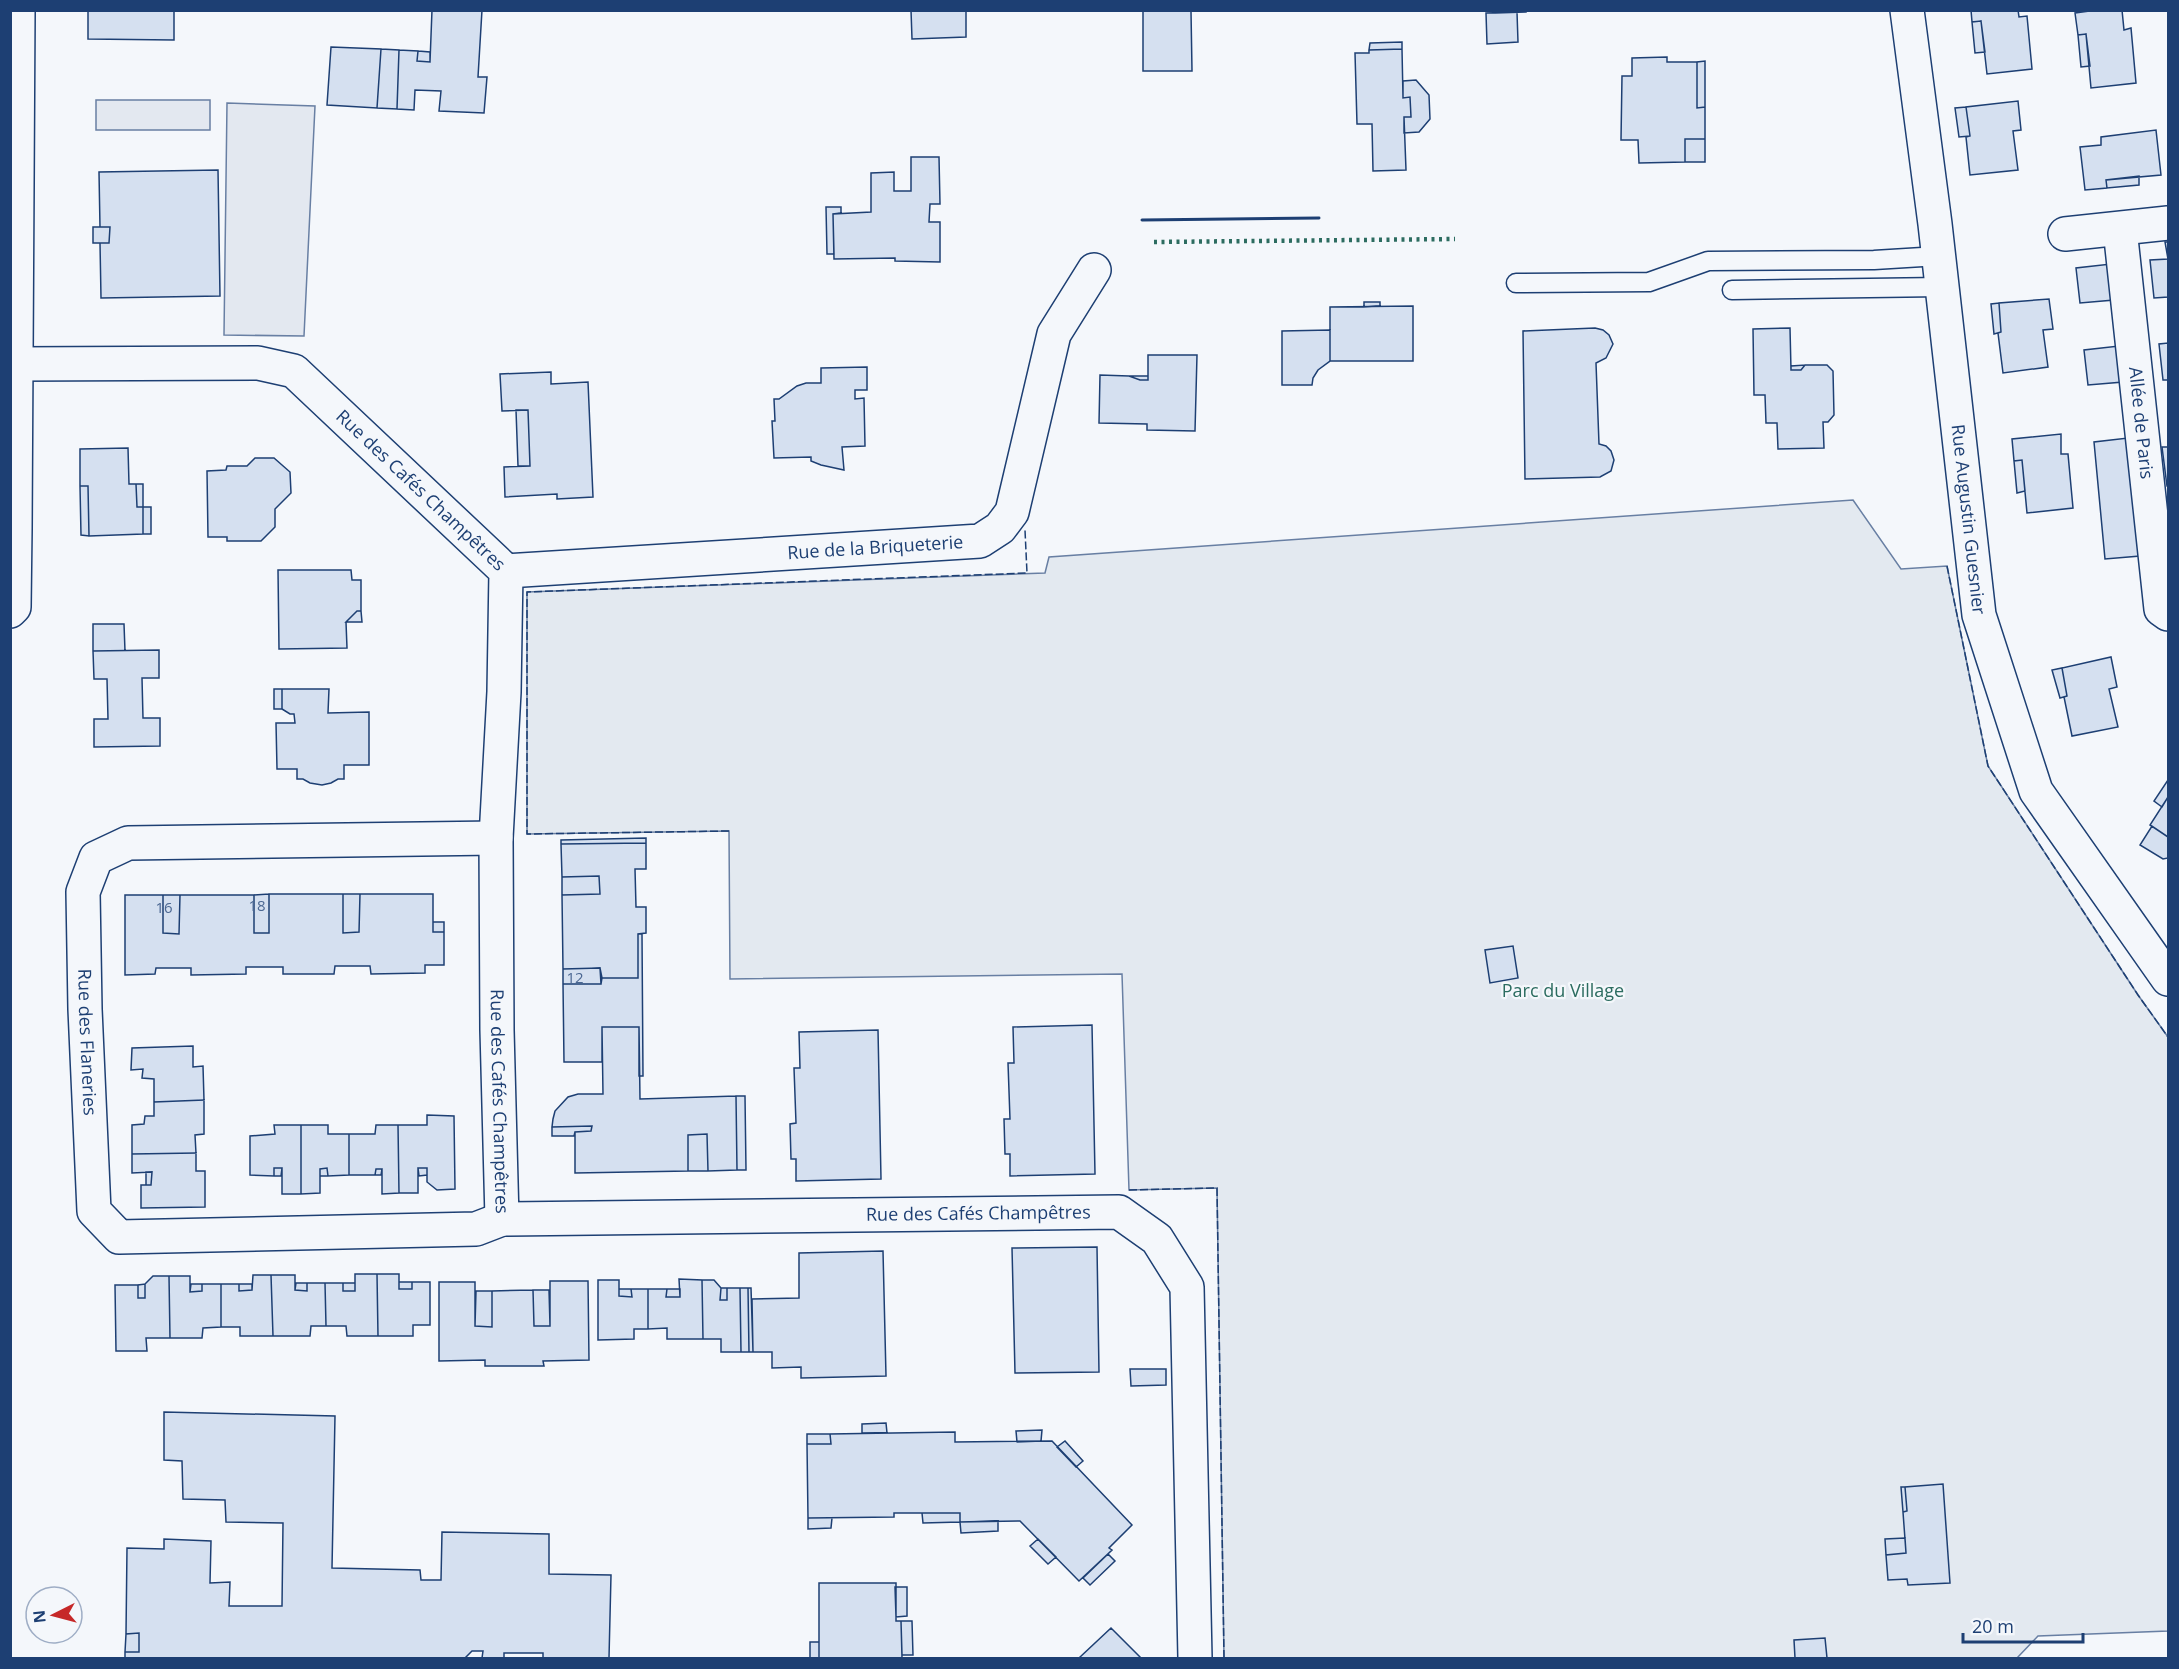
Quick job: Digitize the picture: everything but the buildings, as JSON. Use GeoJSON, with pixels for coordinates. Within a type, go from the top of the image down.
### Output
{"type":"FeatureCollection","features":[{"type":"Feature","properties":{"kind":"street"},"geometry":{"type":"LineString","coordinates":[[10,611],[14,607],[18,10]]}},
{"type":"Feature","properties":{"kind":"street","name":"Rue Augustin Guesnier"},"geometry":{"type":"LineString","coordinates":[[1908,10],[1978,615],[2036,791],[2169,979]]}},
{"type":"Feature","properties":{"kind":"street"},"geometry":{"type":"LineString","coordinates":[[2065,234],[2169,222]]}},
{"type":"Feature","properties":{"kind":"street","name":"Allée de Paris"},"geometry":{"type":"LineString","coordinates":[[2120,229],[2161,609],[2169,614]]}},
{"type":"Feature","properties":{"kind":"street","name":"Rue de la Briqueterie"},"geometry":{"type":"LineString","coordinates":[[506,571],[980,541],[1000,528],[1011,512],[1054,334],[1094,270]]}},
{"type":"Feature","properties":{"kind":"street","name":"Rue des Cafés Champêtres"},"geometry":{"type":"LineString","coordinates":[[16,364],[258,363],[294,371],[506,571],[504,692],[496,838],[497,1021],[502,1219],[1119,1212],[1157,1239],[1187,1287],[1195,1659]]}},
{"type":"Feature","properties":{"kind":"street","name":"Rue des Flaneries"},"geometry":{"type":"LineString","coordinates":[[496,838],[128,843],[96,858],[83,892],[85,1009],[94,1211],[119,1237],[476,1229],[502,1219]]}},
{"type":"Feature","properties":{"kind":"lane"},"geometry":{"type":"LineString","coordinates":[[1516,283],[1649,282],[1708,261],[1874,260],[1940,271]]}},
{"type":"Feature","properties":{"kind":"lane"},"geometry":{"type":"LineString","coordinates":[[1732,290],[1940,271]]}},
{"type":"Feature","properties":{"kind":"green space","name":"Parc du Village"},"geometry":{"type":"Polygon","coordinates":[[[1853,500],[1901,569],[1947,566],[1988,766],[2168,1037],[2168,1631],[2038,1636],[2017,1658],[1224,1658],[1217,1188],[1129,1190],[1122,974],[730,979],[729,831],[527,834],[527,592],[1045,573],[1049,557],[1853,500]]]}},
{"type":"Feature","properties":{"kind":"shaded area"},"geometry":{"type":"Polygon","coordinates":[[[96,100],[210,100],[210,130],[96,130],[96,100]]]}},
{"type":"Feature","properties":{"kind":"shaded area"},"geometry":{"type":"Polygon","coordinates":[[[227,103],[315,106],[304,336],[224,335],[227,103]]]}},
{"type":"Feature","properties":{"kind":"hedge"},"geometry":{"type":"LineString","coordinates":[[1154,242],[1455,239]]}},
{"type":"Feature","properties":{"kind":"fence"},"geometry":{"type":"LineString","coordinates":[[729,831],[527,834],[527,592],[1027,573],[1025,530]]}},
{"type":"Feature","properties":{"kind":"fence"},"geometry":{"type":"LineString","coordinates":[[1947,566],[1988,766],[2168,1037]]}},
{"type":"Feature","properties":{"kind":"fence"},"geometry":{"type":"LineString","coordinates":[[1129,1190],[1217,1188],[1224,1658]]}},
{"type":"Feature","properties":{"kind":"wall"},"geometry":{"type":"LineString","coordinates":[[1142,220],[1319,218]]}}]}
